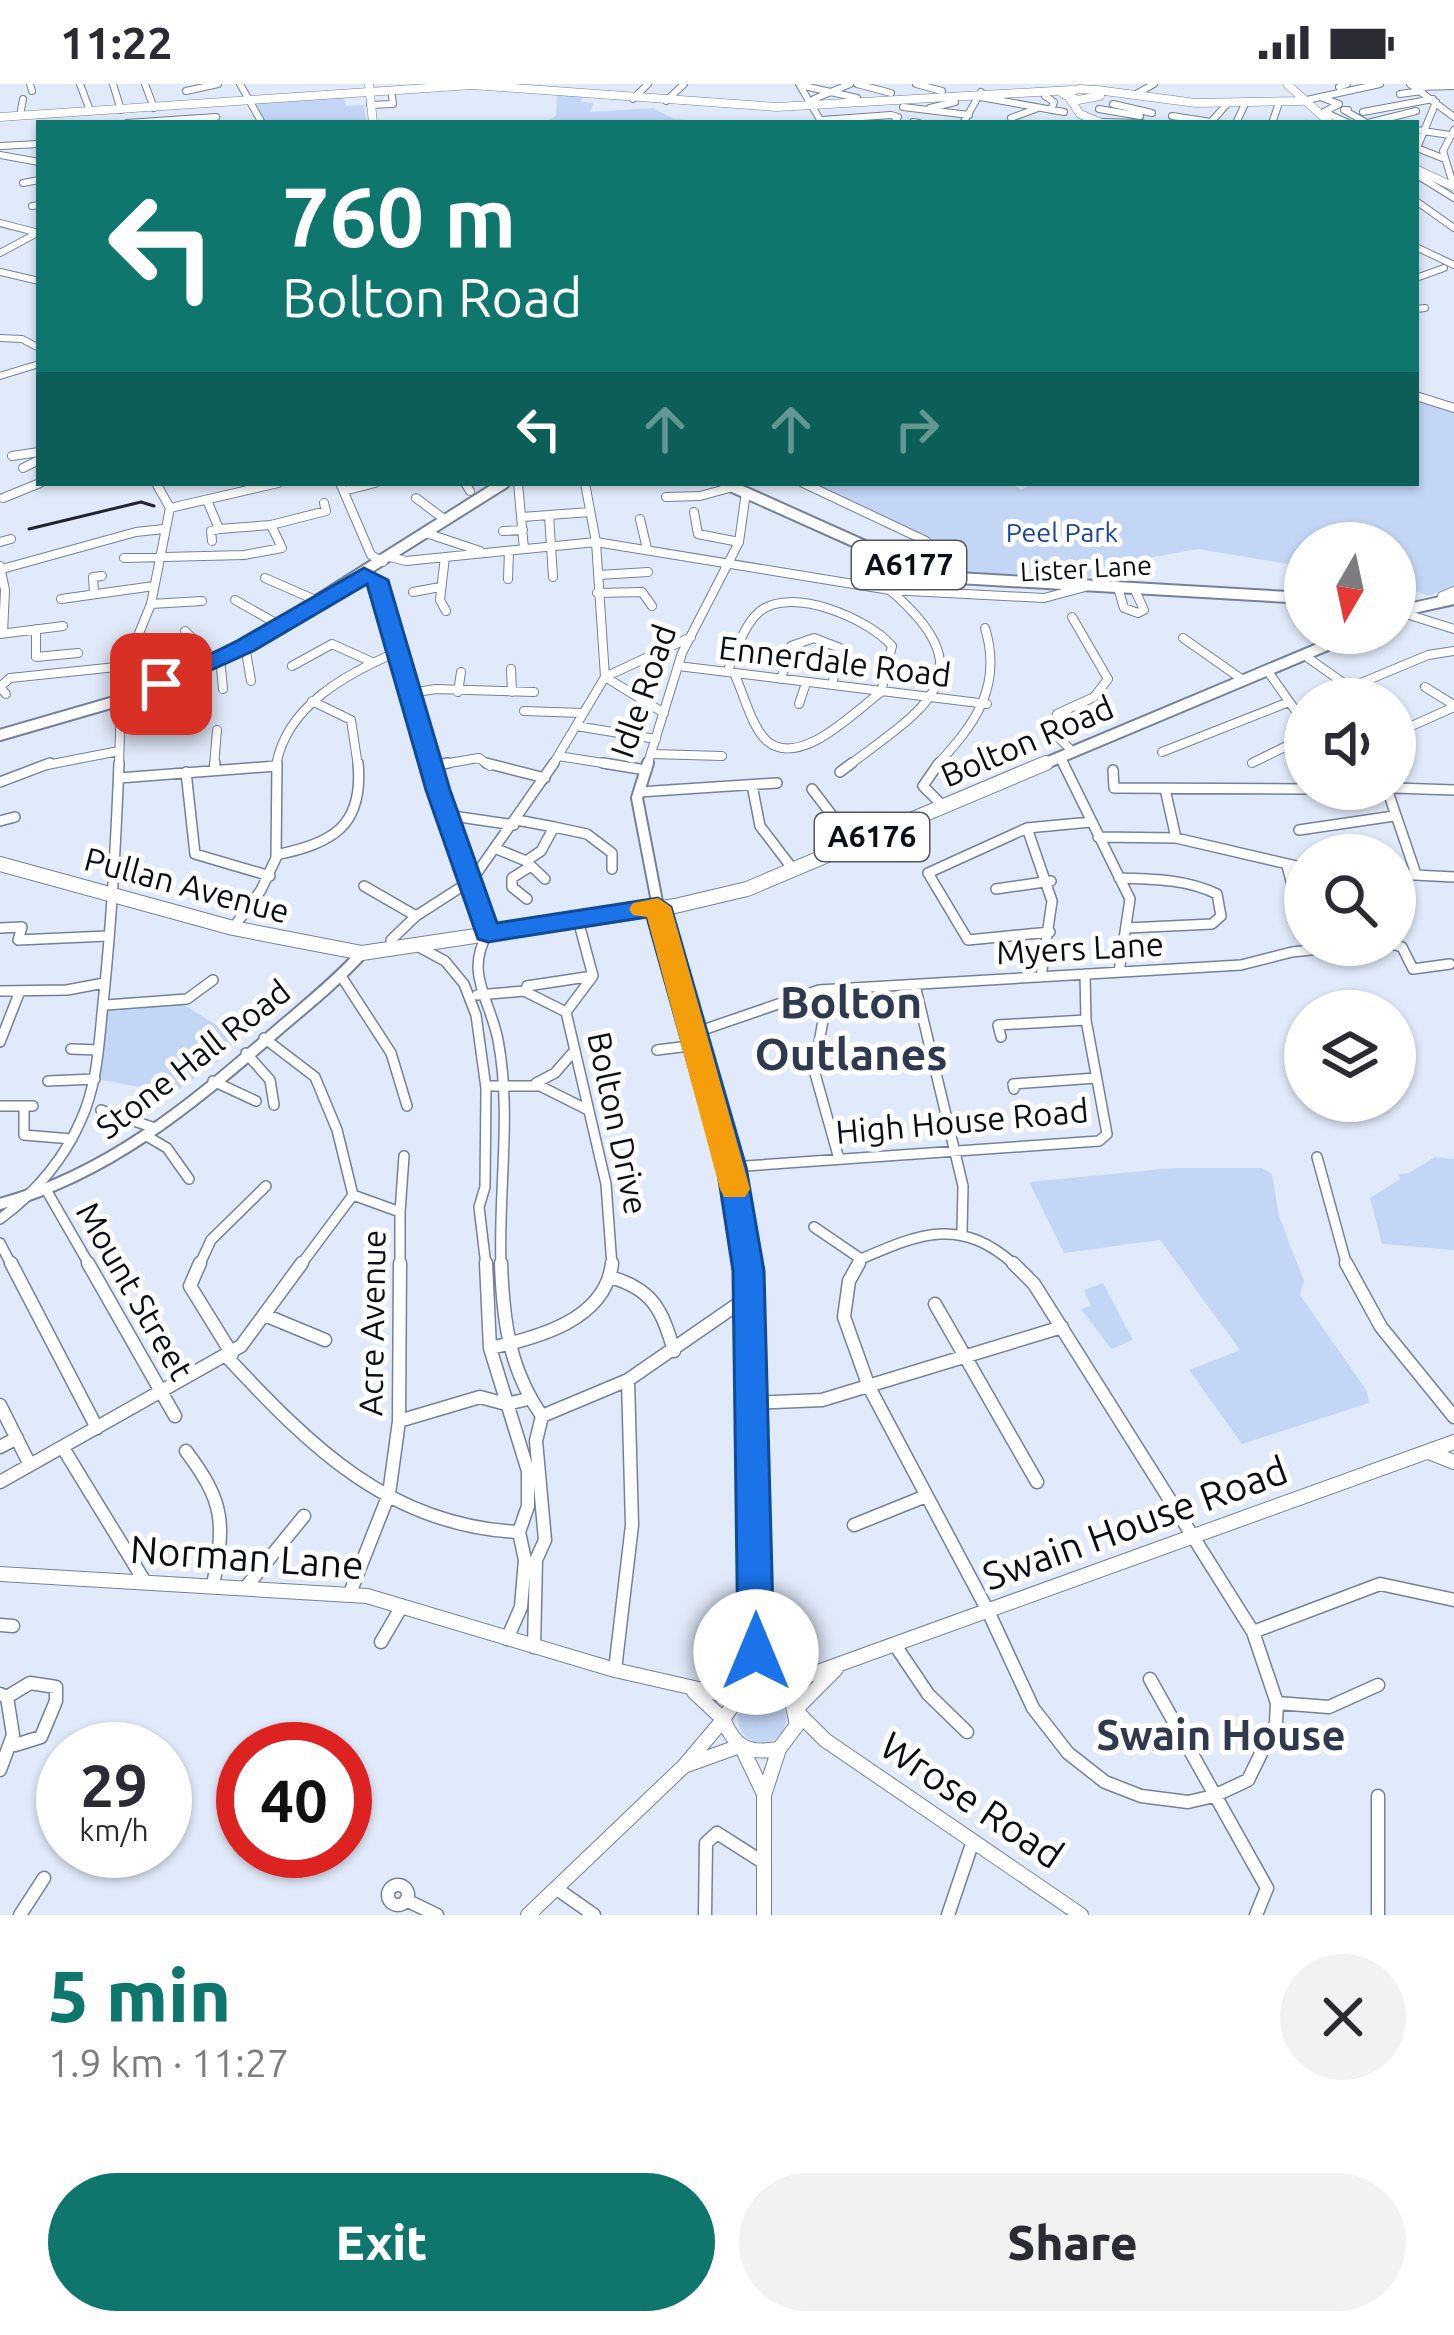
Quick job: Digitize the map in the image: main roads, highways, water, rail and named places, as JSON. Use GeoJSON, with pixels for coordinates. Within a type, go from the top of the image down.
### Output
{"type":"FeatureCollection","features":[{"type":"Feature","properties":{"kind":"main road"},"geometry":{"type":"LineString","coordinates":[[0,117],[251,102],[369,87],[390,93],[493,84],[666,101],[813,102],[1042,93],[1132,94],[1279,107],[1297,100]]}},
{"type":"Feature","properties":{"kind":"main road"},"geometry":{"type":"LineString","coordinates":[[1283,84],[1322,120]]}},
{"type":"Feature","properties":{"kind":"main road"},"geometry":{"type":"LineString","coordinates":[[369,87],[372,120]]}},
{"type":"Feature","properties":{"kind":"main road"},"geometry":{"type":"LineString","coordinates":[[1068,94],[1080,114],[1093,120]]}},
{"type":"Feature","properties":{"kind":"main road"},"geometry":{"type":"LineString","coordinates":[[1077,104],[1094,96]]}},
{"type":"Feature","properties":{"kind":"main road"},"geometry":{"type":"LineString","coordinates":[[1245,104],[1297,100]]}},
{"type":"Feature","properties":{"kind":"main road"},"geometry":{"type":"LineString","coordinates":[[1419,174],[1454,192]]}},
{"type":"Feature","properties":{"kind":"main road"},"geometry":{"type":"LineString","coordinates":[[0,735],[123,699],[245,646],[499,486]]}},
{"type":"Feature","properties":{"kind":"main road","name":"Lister Lane"},"geometry":{"type":"LineString","coordinates":[[737,486],[902,562],[986,582],[1118,588],[1190,585],[1284,596]]}},
{"type":"Feature","properties":{"kind":"main road"},"geometry":{"type":"LineString","coordinates":[[1416,606],[1451,597]]}},
{"type":"Feature","properties":{"kind":"main road","name":"Bolton Road"},"geometry":{"type":"LineString","coordinates":[[362,953],[747,889],[1306,654]]}},
{"type":"Feature","properties":{"kind":"main road","name":"Pullan Avenue"},"geometry":{"type":"LineString","coordinates":[[0,864],[233,928],[362,953]]}},
{"type":"Feature","properties":{"kind":"tram line"},"geometry":{"type":"LineString","coordinates":[[29,529],[141,502],[154,506]]}},
{"type":"Feature","properties":{"kind":"district","name":"Bolton Outlanes"},"geometry":{"type":"Point","coordinates":[851,1028]}},
{"type":"Feature","properties":{"kind":"district","name":"Swain House"},"geometry":{"type":"Point","coordinates":[1221,1735]}},
{"type":"Feature","properties":{"kind":"park label","name":"Peel Park"},"geometry":{"type":"Point","coordinates":[1062,533]}}]}
